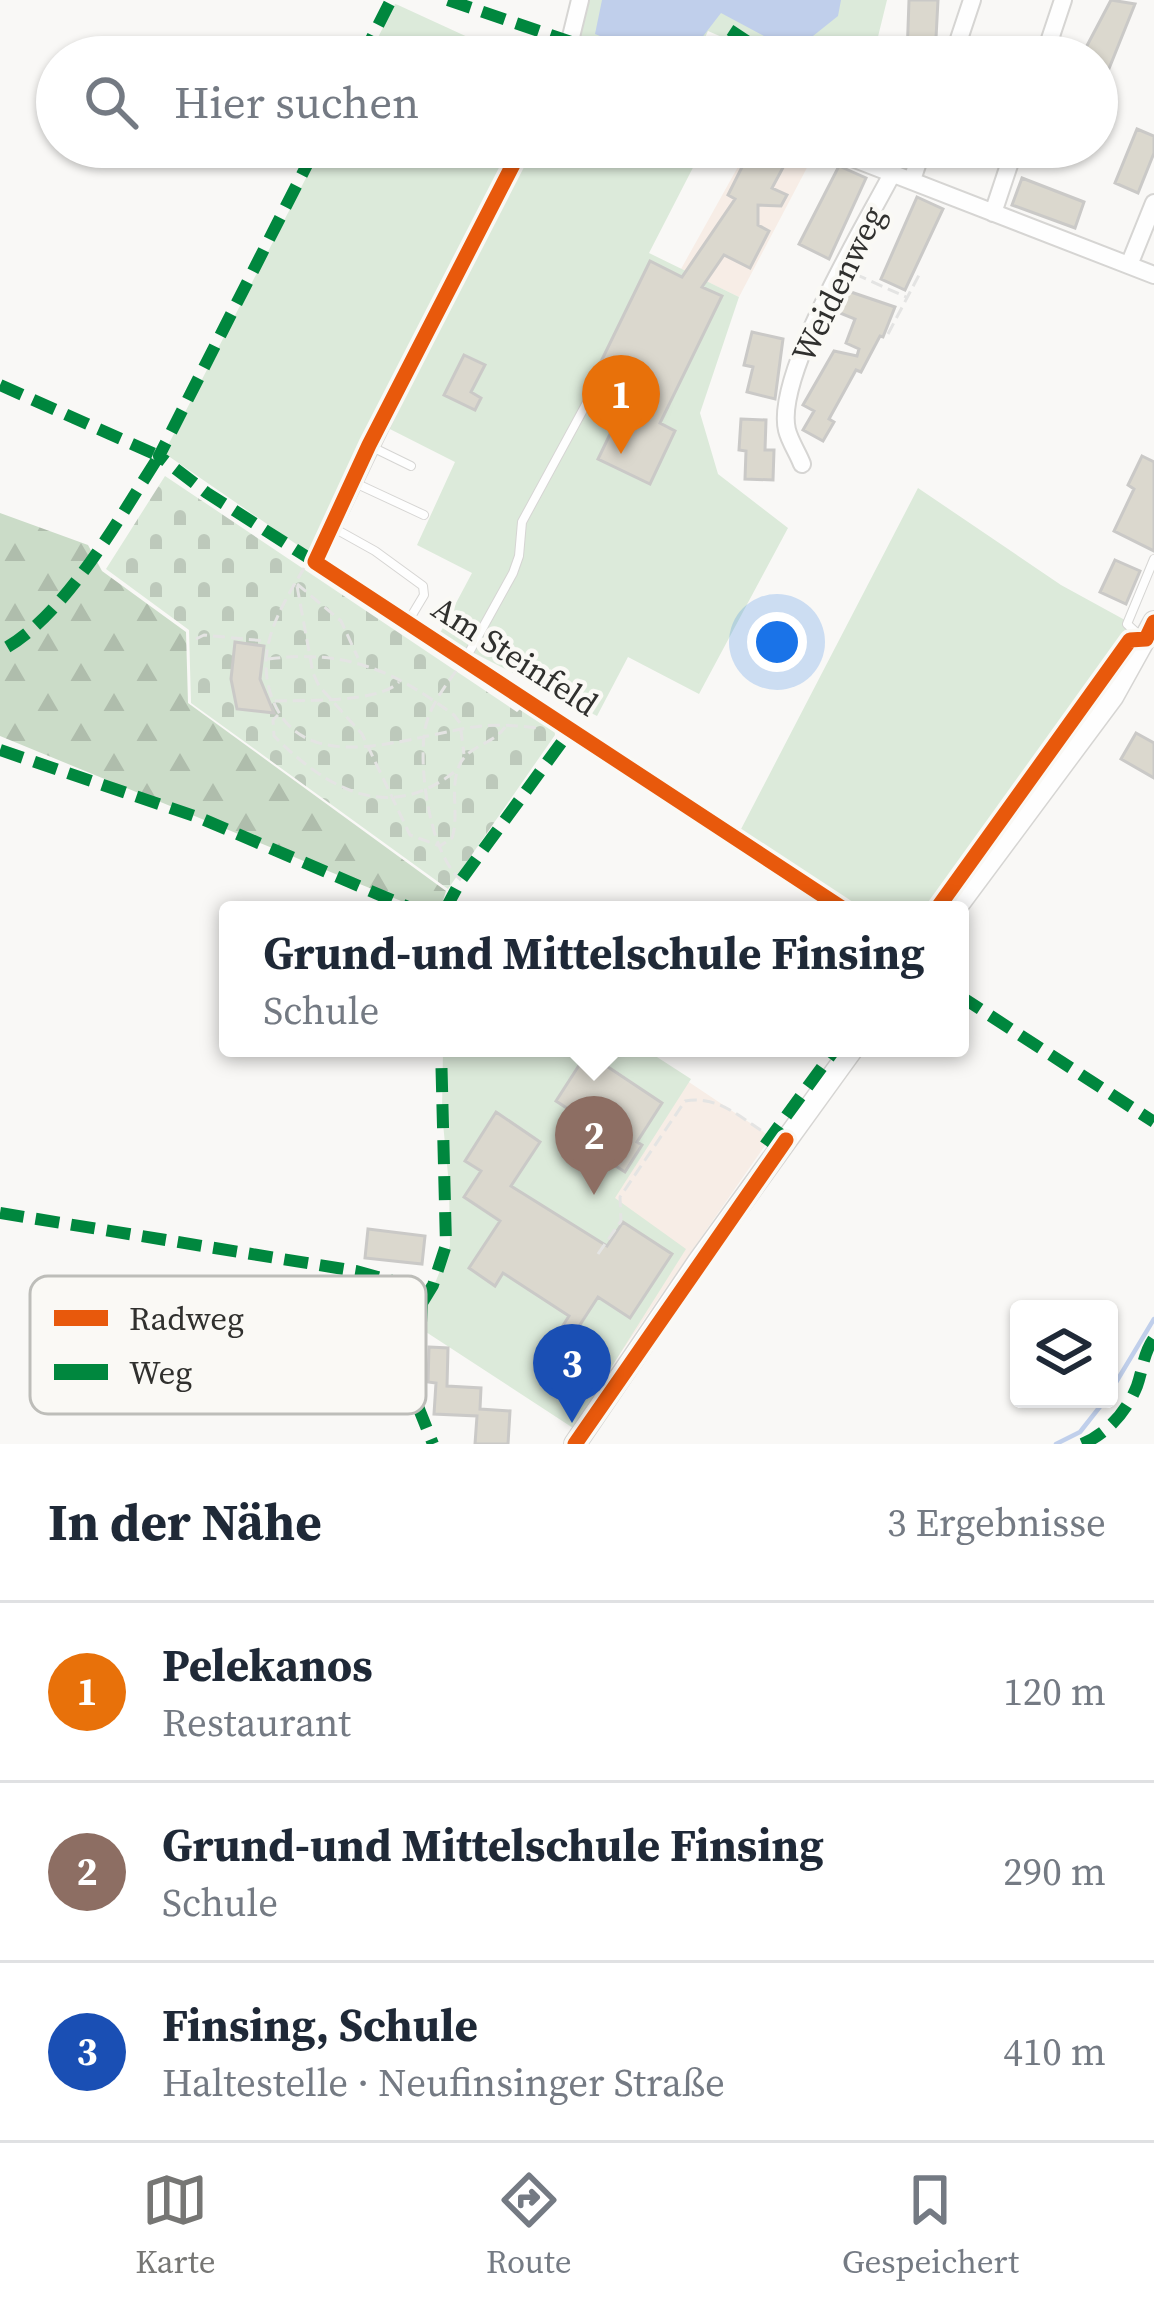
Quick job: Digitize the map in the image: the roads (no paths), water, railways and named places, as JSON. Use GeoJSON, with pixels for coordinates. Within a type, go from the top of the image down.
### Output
{"type":"FeatureCollection","features":[{"type":"Feature","properties":{"kind":"street"},"geometry":{"type":"LineString","coordinates":[[571,36],[580,0]]}},
{"type":"Feature","properties":{"kind":"street"},"geometry":{"type":"LineString","coordinates":[[960,36],[972,0]]}},
{"type":"Feature","properties":{"kind":"street"},"geometry":{"type":"LineString","coordinates":[[1051,36],[1063,0]]}},
{"type":"Feature","properties":{"kind":"street"},"geometry":{"type":"LineString","coordinates":[[877,168],[1154,275]]}},
{"type":"Feature","properties":{"kind":"street"},"geometry":{"type":"LineString","coordinates":[[912,180],[916,168]]}},
{"type":"Feature","properties":{"kind":"street"},"geometry":{"type":"LineString","coordinates":[[993,213],[1008,168]]}},
{"type":"Feature","properties":{"kind":"street","name":"Weidenweg"},"geometry":{"type":"LineString","coordinates":[[802,464],[786,427],[795,373],[808,335],[892,174]]}},
{"type":"Feature","properties":{"kind":"street"},"geometry":{"type":"LineString","coordinates":[[1129,265],[1154,203]]}},
{"type":"Feature","properties":{"kind":"street"},"geometry":{"type":"LineString","coordinates":[[331,526],[400,385]]}},
{"type":"Feature","properties":{"kind":"street","name":"Am Steinfeld"},"geometry":{"type":"LineString","coordinates":[[331,526],[315,562],[830,901]]}},
{"type":"Feature","properties":{"kind":"street"},"geometry":{"type":"LineString","coordinates":[[961,901],[1078,746],[1152,635]]}},
{"type":"Feature","properties":{"kind":"street"},"geometry":{"type":"LineString","coordinates":[[575,1444],[704,1253],[846,1057]]}},
{"type":"Feature","properties":{"kind":"lane"},"geometry":{"type":"LineString","coordinates":[[466,660],[513,573],[522,522],[590,397]]}},
{"type":"Feature","properties":{"kind":"lane"},"geometry":{"type":"LineString","coordinates":[[369,445],[411,466]]}},
{"type":"Feature","properties":{"kind":"lane"},"geometry":{"type":"LineString","coordinates":[[352,482],[424,515]]}},
{"type":"Feature","properties":{"kind":"lane"},"geometry":{"type":"LineString","coordinates":[[331,526],[423,586],[424,595],[408,622]]}},
{"type":"Feature","properties":{"kind":"lane"},"geometry":{"type":"LineString","coordinates":[[1152,635],[1127,624],[1154,559]]}},
{"type":"Feature","properties":{"kind":"water"},"geometry":{"type":"Polygon","coordinates":[[[602,0],[841,0],[838,16],[813,36],[764,36],[721,13],[703,36],[595,34],[602,0]]]}},
{"type":"Feature","properties":{"kind":"waterway"},"geometry":{"type":"LineString","coordinates":[[1118,1379],[1154,1319]]}},
{"type":"Feature","properties":{"kind":"waterway"},"geometry":{"type":"LineString","coordinates":[[1056,1444],[1080,1432],[1099,1408]]}},
{"type":"Feature","properties":{"kind":"place","name":"Pelekanos"},"geometry":{"type":"Point","coordinates":[621,454]}},
{"type":"Feature","properties":{"kind":"place","name":"Grund-und Mittelschule Finsing"},"geometry":{"type":"Point","coordinates":[594,1195]}},
{"type":"Feature","properties":{"kind":"place","name":"Finsing, Schule"},"geometry":{"type":"Point","coordinates":[572,1423]}}]}
